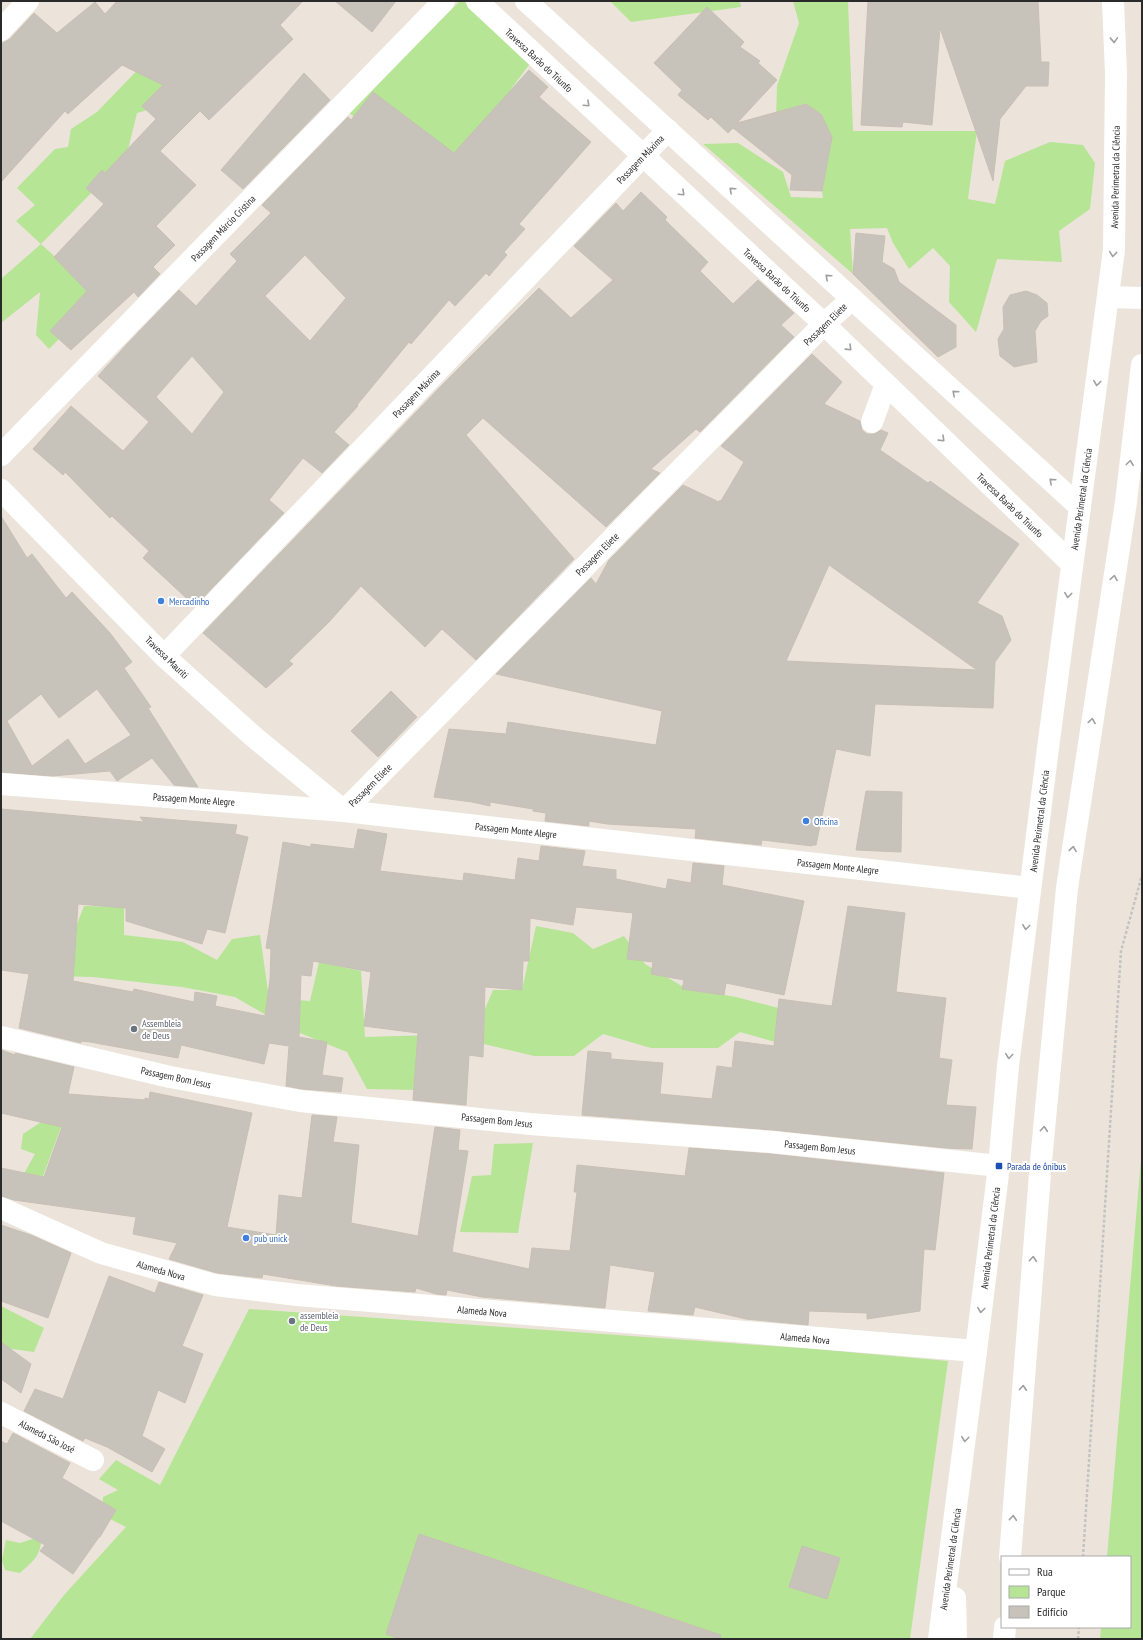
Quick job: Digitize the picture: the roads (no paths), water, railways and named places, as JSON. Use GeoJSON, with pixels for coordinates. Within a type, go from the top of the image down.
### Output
{"type":"FeatureCollection","features":[{"type":"Feature","properties":{"kind":"street"},"geometry":{"type":"LineString","coordinates":[[1,30],[28,1]]}},
{"type":"Feature","properties":{"kind":"street","name":"Passagem Márcio Cristina"},"geometry":{"type":"LineString","coordinates":[[1,455],[444,1]]}},
{"type":"Feature","properties":{"kind":"street","name":"Travessa Barão do Triunfo"},"geometry":{"type":"LineString","coordinates":[[477,1],[824,324],[1072,564]]}},
{"type":"Feature","properties":{"kind":"street"},"geometry":{"type":"LineString","coordinates":[[526,1],[1080,507]]}},
{"type":"Feature","properties":{"kind":"street","name":"Avenida Perimetral da Ciência"},"geometry":{"type":"LineString","coordinates":[[939,1639],[999,1166],[1008,1066],[1030,888],[1114,250],[1116,74],[1113,1]]}},
{"type":"Feature","properties":{"kind":"street","name":"Passagem Máxima"},"geometry":{"type":"LineString","coordinates":[[164,656],[668,130]]}},
{"type":"Feature","properties":{"kind":"street"},"geometry":{"type":"LineString","coordinates":[[1108,296],[1142,298]]}},
{"type":"Feature","properties":{"kind":"street","name":"Passagem Eliete"},"geometry":{"type":"LineString","coordinates":[[344,811],[824,324],[852,299]]}},
{"type":"Feature","properties":{"kind":"street"},"geometry":{"type":"LineString","coordinates":[[1010,1556],[1040,1168],[1067,888],[1126,502],[1142,365]]}},
{"type":"Feature","properties":{"kind":"street"},"geometry":{"type":"LineString","coordinates":[[872,422],[886,384]]}},
{"type":"Feature","properties":{"kind":"street"},"geometry":{"type":"LineString","coordinates":[[1126,502],[1142,481]]}},
{"type":"Feature","properties":{"kind":"street","name":"Travessa Mauriti"},"geometry":{"type":"LineString","coordinates":[[1,490],[164,656],[254,737],[344,811]]}},
{"type":"Feature","properties":{"kind":"street","name":"Passagem Monte Alegre"},"geometry":{"type":"LineString","coordinates":[[1,784],[344,811],[1030,888]]}},
{"type":"Feature","properties":{"kind":"street","name":"Passagem Bom Jesus"},"geometry":{"type":"LineString","coordinates":[[1,1036],[170,1076],[300,1101],[530,1124],[772,1142],[999,1166]]}},
{"type":"Feature","properties":{"kind":"street","name":"Alameda Nova"},"geometry":{"type":"LineString","coordinates":[[1,1208],[101,1253],[215,1285],[305,1296],[976,1351]]}},
{"type":"Feature","properties":{"kind":"street","name":"Alameda São José"},"geometry":{"type":"LineString","coordinates":[[1,1413],[93,1460]]}},
{"type":"Feature","properties":{"kind":"street"},"geometry":{"type":"LineString","coordinates":[[949,1568],[955,1598],[956,1639]]}},
{"type":"Feature","properties":{"kind":"street"},"geometry":{"type":"LineString","coordinates":[[1004,1639],[1005,1628]]}},
{"type":"Feature","properties":{"kind":"place","name":"Mercadinho"},"geometry":{"type":"Point","coordinates":[161,601]}},
{"type":"Feature","properties":{"kind":"place","name":"Oficina"},"geometry":{"type":"Point","coordinates":[806,821]}},
{"type":"Feature","properties":{"kind":"place","name":"Assembleia de Deus"},"geometry":{"type":"Point","coordinates":[134,1029]}},
{"type":"Feature","properties":{"kind":"place","name":"Parada de ônibus"},"geometry":{"type":"Point","coordinates":[999,1166]}},
{"type":"Feature","properties":{"kind":"place","name":"pub unick"},"geometry":{"type":"Point","coordinates":[246,1238]}},
{"type":"Feature","properties":{"kind":"place","name":"assembleia de Deus"},"geometry":{"type":"Point","coordinates":[292,1321]}}]}
